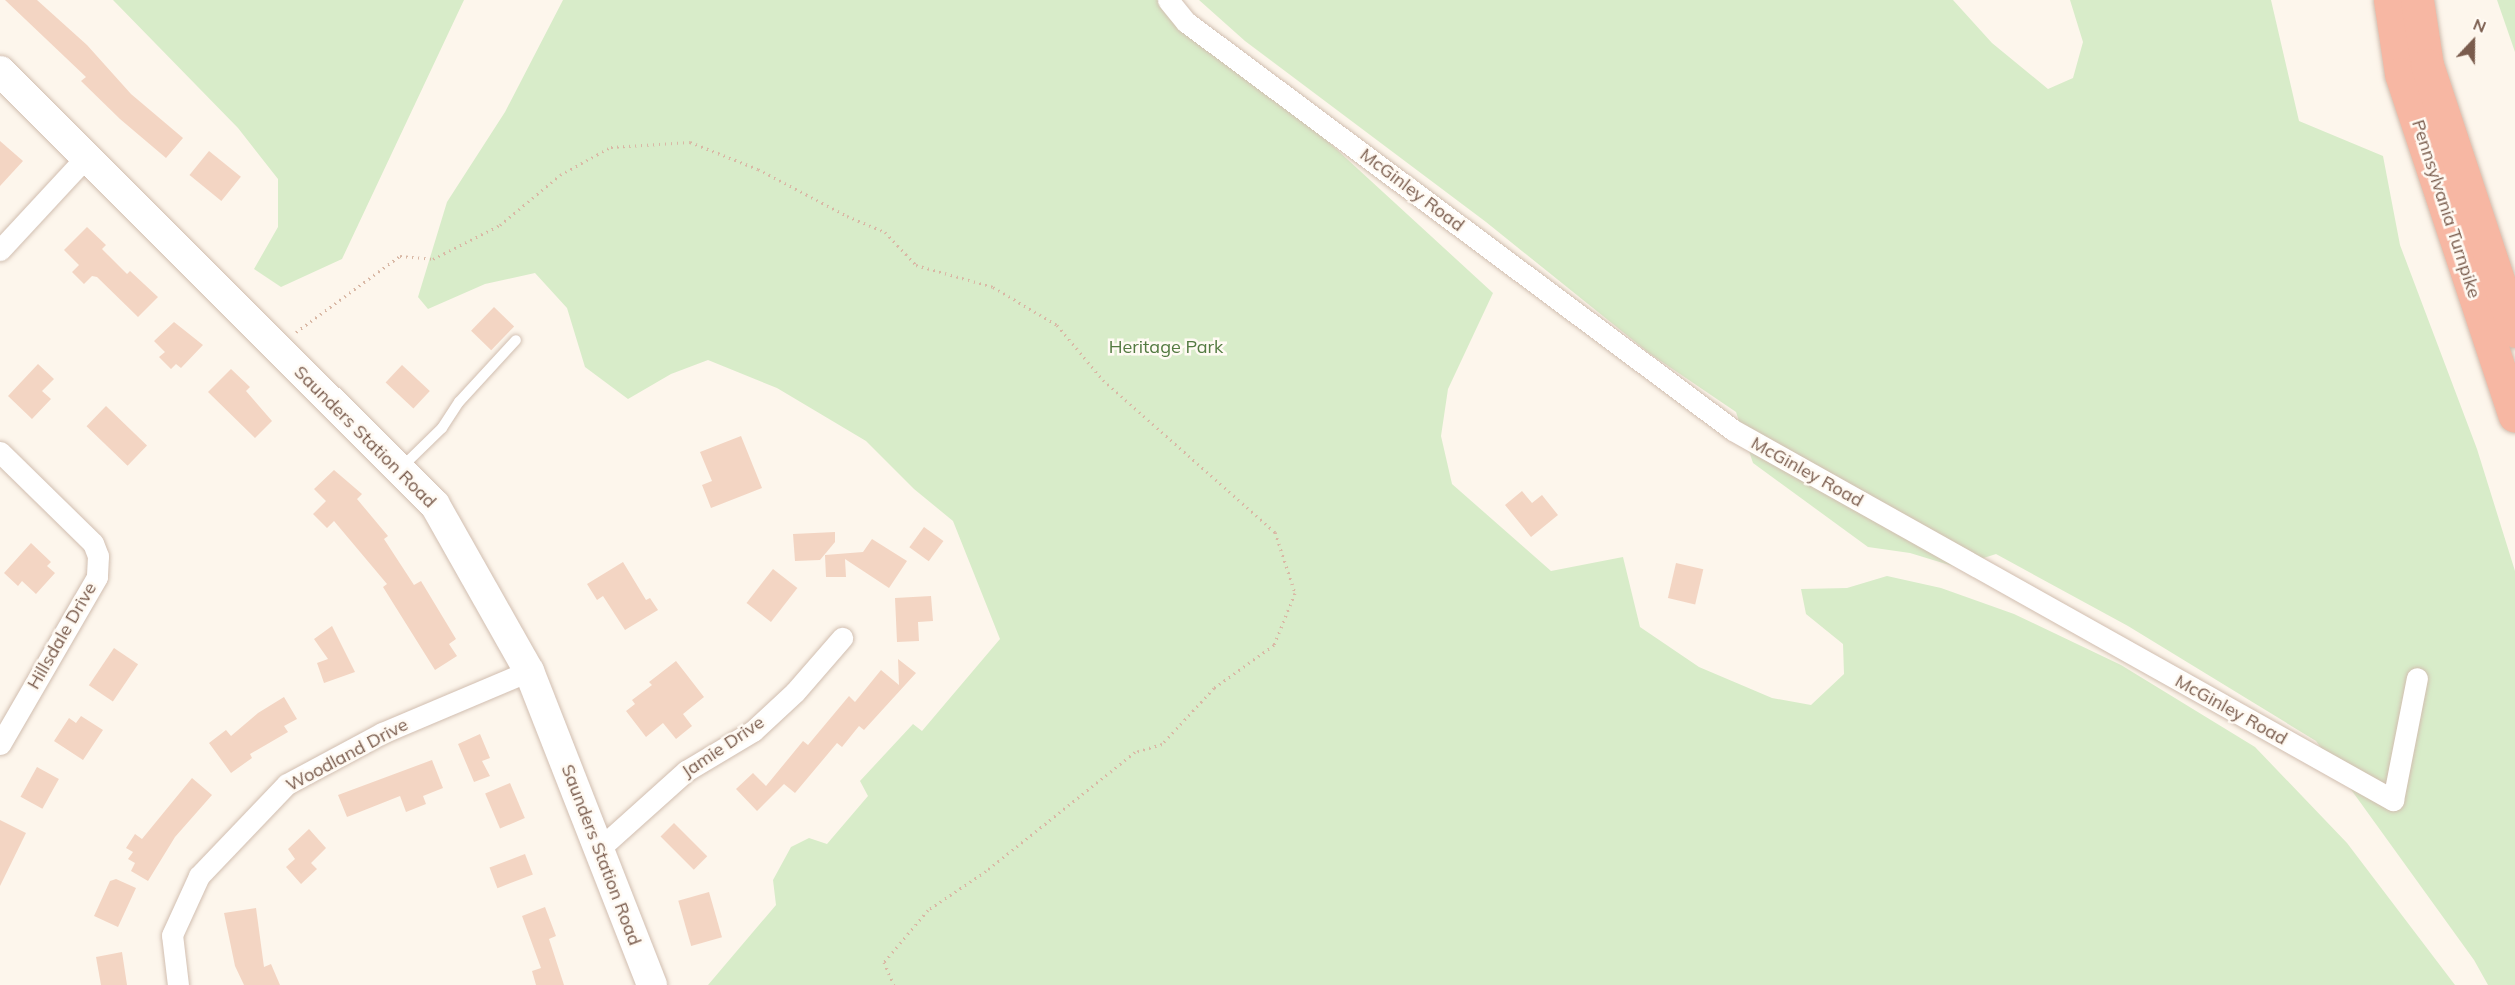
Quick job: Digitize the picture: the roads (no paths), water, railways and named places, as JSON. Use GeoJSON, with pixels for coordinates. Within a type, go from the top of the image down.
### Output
{"type":"FeatureCollection","features":[{"type":"Feature","properties":{"kind":"highway","name":"Pennsylvania Turnpike"},"geometry":{"type":"LineString","coordinates":[[2390,0],[2401,74],[2515,416]]}},
{"type":"Feature","properties":{"kind":"highway","name":"Pennsylvania Turnpike"},"geometry":{"type":"LineString","coordinates":[[2417,0],[2427,65],[2515,331]]}},
{"type":"Feature","properties":{"kind":"street","name":"McGinley Road"},"geometry":{"type":"LineString","coordinates":[[1168,0],[1196,29],[1733,430],[2393,800],[2417,678]]}},
{"type":"Feature","properties":{"kind":"street","name":"Saunders Station Road"},"geometry":{"type":"LineString","coordinates":[[0,71],[435,505],[530,671],[651,985]]}},
{"type":"Feature","properties":{"kind":"street"},"geometry":{"type":"LineString","coordinates":[[0,250],[86,158]]}},
{"type":"Feature","properties":{"kind":"street","name":"Hillsdale Drive"},"geometry":{"type":"LineString","coordinates":[[0,452],[93,543],[98,556],[97,577],[0,744]]}},
{"type":"Feature","properties":{"kind":"street","name":"Jamie Drive"},"geometry":{"type":"LineString","coordinates":[[599,849],[686,771],[753,731],[795,692],[842,638]]}},
{"type":"Feature","properties":{"kind":"street","name":"Woodland Drive"},"geometry":{"type":"LineString","coordinates":[[178,985],[172,935],[199,876],[287,784],[382,733],[530,671]]}},
{"type":"Feature","properties":{"kind":"lane"},"geometry":{"type":"LineString","coordinates":[[399,470],[442,428],[459,402],[516,340]]}},
{"type":"Feature","properties":{"kind":"park label","name":"Heritage Park"},"geometry":{"type":"Point","coordinates":[1166,347]}}]}
